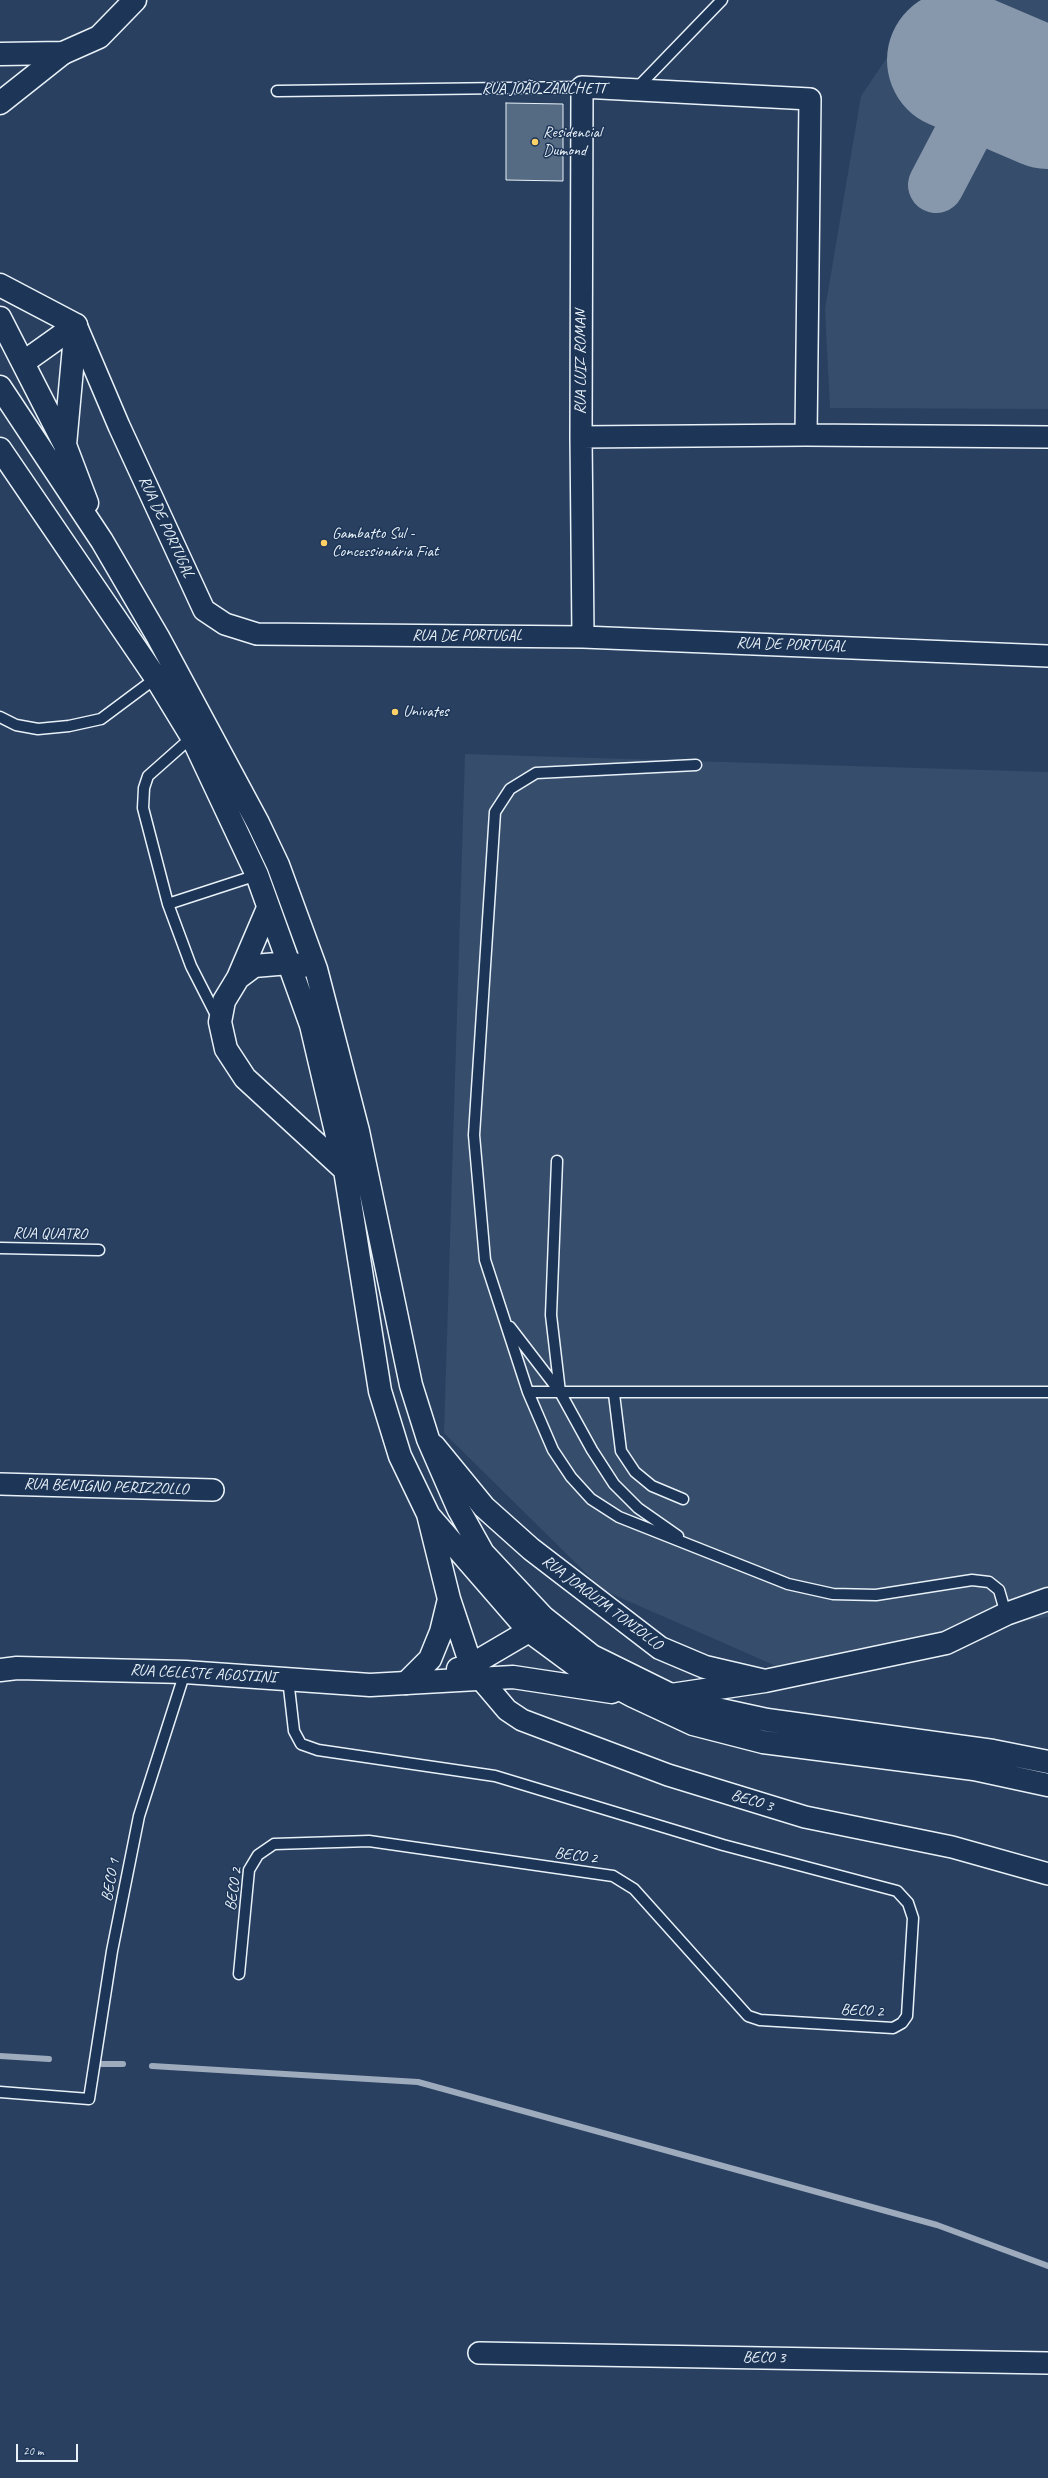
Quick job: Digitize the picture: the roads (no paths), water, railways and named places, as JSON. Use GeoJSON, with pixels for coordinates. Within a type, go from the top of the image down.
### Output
{"type":"FeatureCollection","features":[{"type":"Feature","properties":{"kind":"main road"},"geometry":{"type":"LineString","coordinates":[[0,103],[63,53],[99,37],[135,0]]}},
{"type":"Feature","properties":{"kind":"main road"},"geometry":{"type":"LineString","coordinates":[[0,54],[63,53]]}},
{"type":"Feature","properties":{"kind":"main road"},"geometry":{"type":"LineString","coordinates":[[0,285],[76,325]]}},
{"type":"Feature","properties":{"kind":"main road"},"geometry":{"type":"LineString","coordinates":[[0,318],[24,362],[65,445],[102,541]]}},
{"type":"Feature","properties":{"kind":"main road"},"geometry":{"type":"LineString","coordinates":[[24,362],[76,325]]}},
{"type":"Feature","properties":{"kind":"main road"},"geometry":{"type":"LineString","coordinates":[[65,445],[76,325]]}},
{"type":"Feature","properties":{"kind":"main road"},"geometry":{"type":"LineString","coordinates":[[0,351],[24,362]]}},
{"type":"Feature","properties":{"kind":"main road"},"geometry":{"type":"LineString","coordinates":[[0,387],[102,541],[158,637],[258,823],[278,865],[316,968],[358,1131],[411,1385],[428,1439],[459,1510],[484,1553],[543,1617],[592,1656],[671,1695],[712,1708],[767,1720],[993,1751],[1048,1762]]}},
{"type":"Feature","properties":{"kind":"main road"},"geometry":{"type":"LineString","coordinates":[[0,449],[156,678],[192,737],[257,875],[311,1025],[345,1170],[380,1391],[400,1456],[428,1514],[449,1599],[475,1671]]}},
{"type":"Feature","properties":{"kind":"main road"},"geometry":{"type":"LineString","coordinates":[[268,908],[238,978],[224,1001],[220,1022],[226,1049],[246,1078],[345,1170]]}},
{"type":"Feature","properties":{"kind":"main road"},"geometry":{"type":"LineString","coordinates":[[238,978],[254,966],[289,963],[316,968]]}},
{"type":"Feature","properties":{"kind":"main road","name":"RUA JOAQUIM TONIOLLO"},"geometry":{"type":"LineString","coordinates":[[428,1439],[484,1507],[531,1550],[660,1648],[705,1667],[765,1681],[946,1643],[1006,1614],[1048,1600]]}},
{"type":"Feature","properties":{"kind":"main road"},"geometry":{"type":"LineString","coordinates":[[428,1514],[529,1630],[575,1665],[633,1696],[693,1724],[763,1742],[974,1769],[1048,1785]]}},
{"type":"Feature","properties":{"kind":"main road"},"geometry":{"type":"LineString","coordinates":[[406,1682],[430,1659],[442,1632],[449,1599]]}},
{"type":"Feature","properties":{"kind":"main road"},"geometry":{"type":"LineString","coordinates":[[475,1671],[529,1630]]}},
{"type":"Feature","properties":{"kind":"main road","name":"RUA CELESTE AGOSTINI"},"geometry":{"type":"LineString","coordinates":[[0,1670],[17,1668],[185,1672],[370,1685],[406,1682],[475,1671]]}},
{"type":"Feature","properties":{"kind":"main road"},"geometry":{"type":"LineString","coordinates":[[475,1671],[554,1682],[633,1696],[671,1695],[765,1681]]}},
{"type":"Feature","properties":{"kind":"street","name":"RUA JOÃO ZANCHETT"},"geometry":{"type":"LineString","coordinates":[[582,87],[810,99],[806,435]]}},
{"type":"Feature","properties":{"kind":"street","name":"RUA LUIZ ROMAN"},"geometry":{"type":"LineString","coordinates":[[582,87],[581,437],[583,637]]}},
{"type":"Feature","properties":{"kind":"street","name":"RUA DE PORTUGAL"},"geometry":{"type":"LineString","coordinates":[[76,325],[119,426],[204,610],[225,624],[257,634],[583,637],[1048,656]]}},
{"type":"Feature","properties":{"kind":"street"},"geometry":{"type":"LineString","coordinates":[[581,437],[806,435],[1048,437]]}},
{"type":"Feature","properties":{"kind":"street","name":"RUA BENIGNO PERIZZOLLO"},"geometry":{"type":"LineString","coordinates":[[0,1484],[213,1490]]}},
{"type":"Feature","properties":{"kind":"street","name":"BECO 3"},"geometry":{"type":"LineString","coordinates":[[475,1671],[506,1710],[522,1720],[668,1775],[805,1817],[952,1847],[1048,1874]]}},
{"type":"Feature","properties":{"kind":"street","name":"BECO 3"},"geometry":{"type":"LineString","coordinates":[[479,2353],[1048,2363]]}},
{"type":"Feature","properties":{"kind":"lane"},"geometry":{"type":"LineString","coordinates":[[634,90],[722,0]]}},
{"type":"Feature","properties":{"kind":"lane","name":"RUA JOÃO ZANCHETT"},"geometry":{"type":"LineString","coordinates":[[277,91],[582,87]]}},
{"type":"Feature","properties":{"kind":"lane"},"geometry":{"type":"LineString","coordinates":[[0,717],[16,725],[38,729],[69,726],[101,718],[156,678]]}},
{"type":"Feature","properties":{"kind":"lane"},"geometry":{"type":"LineString","coordinates":[[192,737],[148,776],[144,788],[142,808],[168,904],[191,966],[220,1022]]}},
{"type":"Feature","properties":{"kind":"lane"},"geometry":{"type":"LineString","coordinates":[[696,765],[536,773],[510,789],[495,812],[474,1135],[485,1260],[528,1392],[554,1450],[571,1477],[591,1499],[619,1518],[689,1544],[788,1584],[834,1594],[876,1595],[972,1580],[989,1582],[999,1590],[1006,1614]]}},
{"type":"Feature","properties":{"kind":"lane"},"geometry":{"type":"LineString","coordinates":[[168,904],[257,875]]}},
{"type":"Feature","properties":{"kind":"lane"},"geometry":{"type":"LineString","coordinates":[[556,1161],[551,1315],[560,1392]]}},
{"type":"Feature","properties":{"kind":"lane","name":"RUA QUATRO"},"geometry":{"type":"LineString","coordinates":[[0,1248],[99,1250]]}},
{"type":"Feature","properties":{"kind":"lane"},"geometry":{"type":"LineString","coordinates":[[506,1322],[560,1392],[592,1450],[614,1484],[638,1508],[689,1544]]}},
{"type":"Feature","properties":{"kind":"lane"},"geometry":{"type":"LineString","coordinates":[[528,1392],[614,1394],[1048,1392]]}},
{"type":"Feature","properties":{"kind":"lane"},"geometry":{"type":"LineString","coordinates":[[614,1394],[621,1451],[635,1472],[652,1486],[683,1499]]}},
{"type":"Feature","properties":{"kind":"lane","name":"BECO 1"},"geometry":{"type":"LineString","coordinates":[[0,2092],[89,2100],[112,1951],[139,1816],[185,1672]]}},
{"type":"Feature","properties":{"kind":"lane","name":"BECO 2"},"geometry":{"type":"LineString","coordinates":[[238,1974],[249,1870],[258,1855],[274,1844],[369,1841],[613,1876],[634,1889],[748,2016],[760,2020],[893,2028],[902,2023],[907,2016],[913,1918],[908,1903],[897,1891],[723,1845],[495,1776],[318,1750],[301,1744],[294,1731],[288,1679]]}},
{"type":"Feature","properties":{"kind":"waterway"},"geometry":{"type":"LineString","coordinates":[[0,2056],[49,2059]]}},
{"type":"Feature","properties":{"kind":"waterway"},"geometry":{"type":"LineString","coordinates":[[102,2064],[123,2064]]}},
{"type":"Feature","properties":{"kind":"waterway"},"geometry":{"type":"LineString","coordinates":[[152,2066],[418,2082],[937,2225],[1048,2266]]}},
{"type":"Feature","properties":{"kind":"place","name":"Residencial Dumond"},"geometry":{"type":"Point","coordinates":[535,142]}},
{"type":"Feature","properties":{"kind":"place","name":"Gambatto Sul - Concessionária Fiat"},"geometry":{"type":"Point","coordinates":[324,543]}},
{"type":"Feature","properties":{"kind":"place","name":"Univates"},"geometry":{"type":"Point","coordinates":[395,712]}}]}
